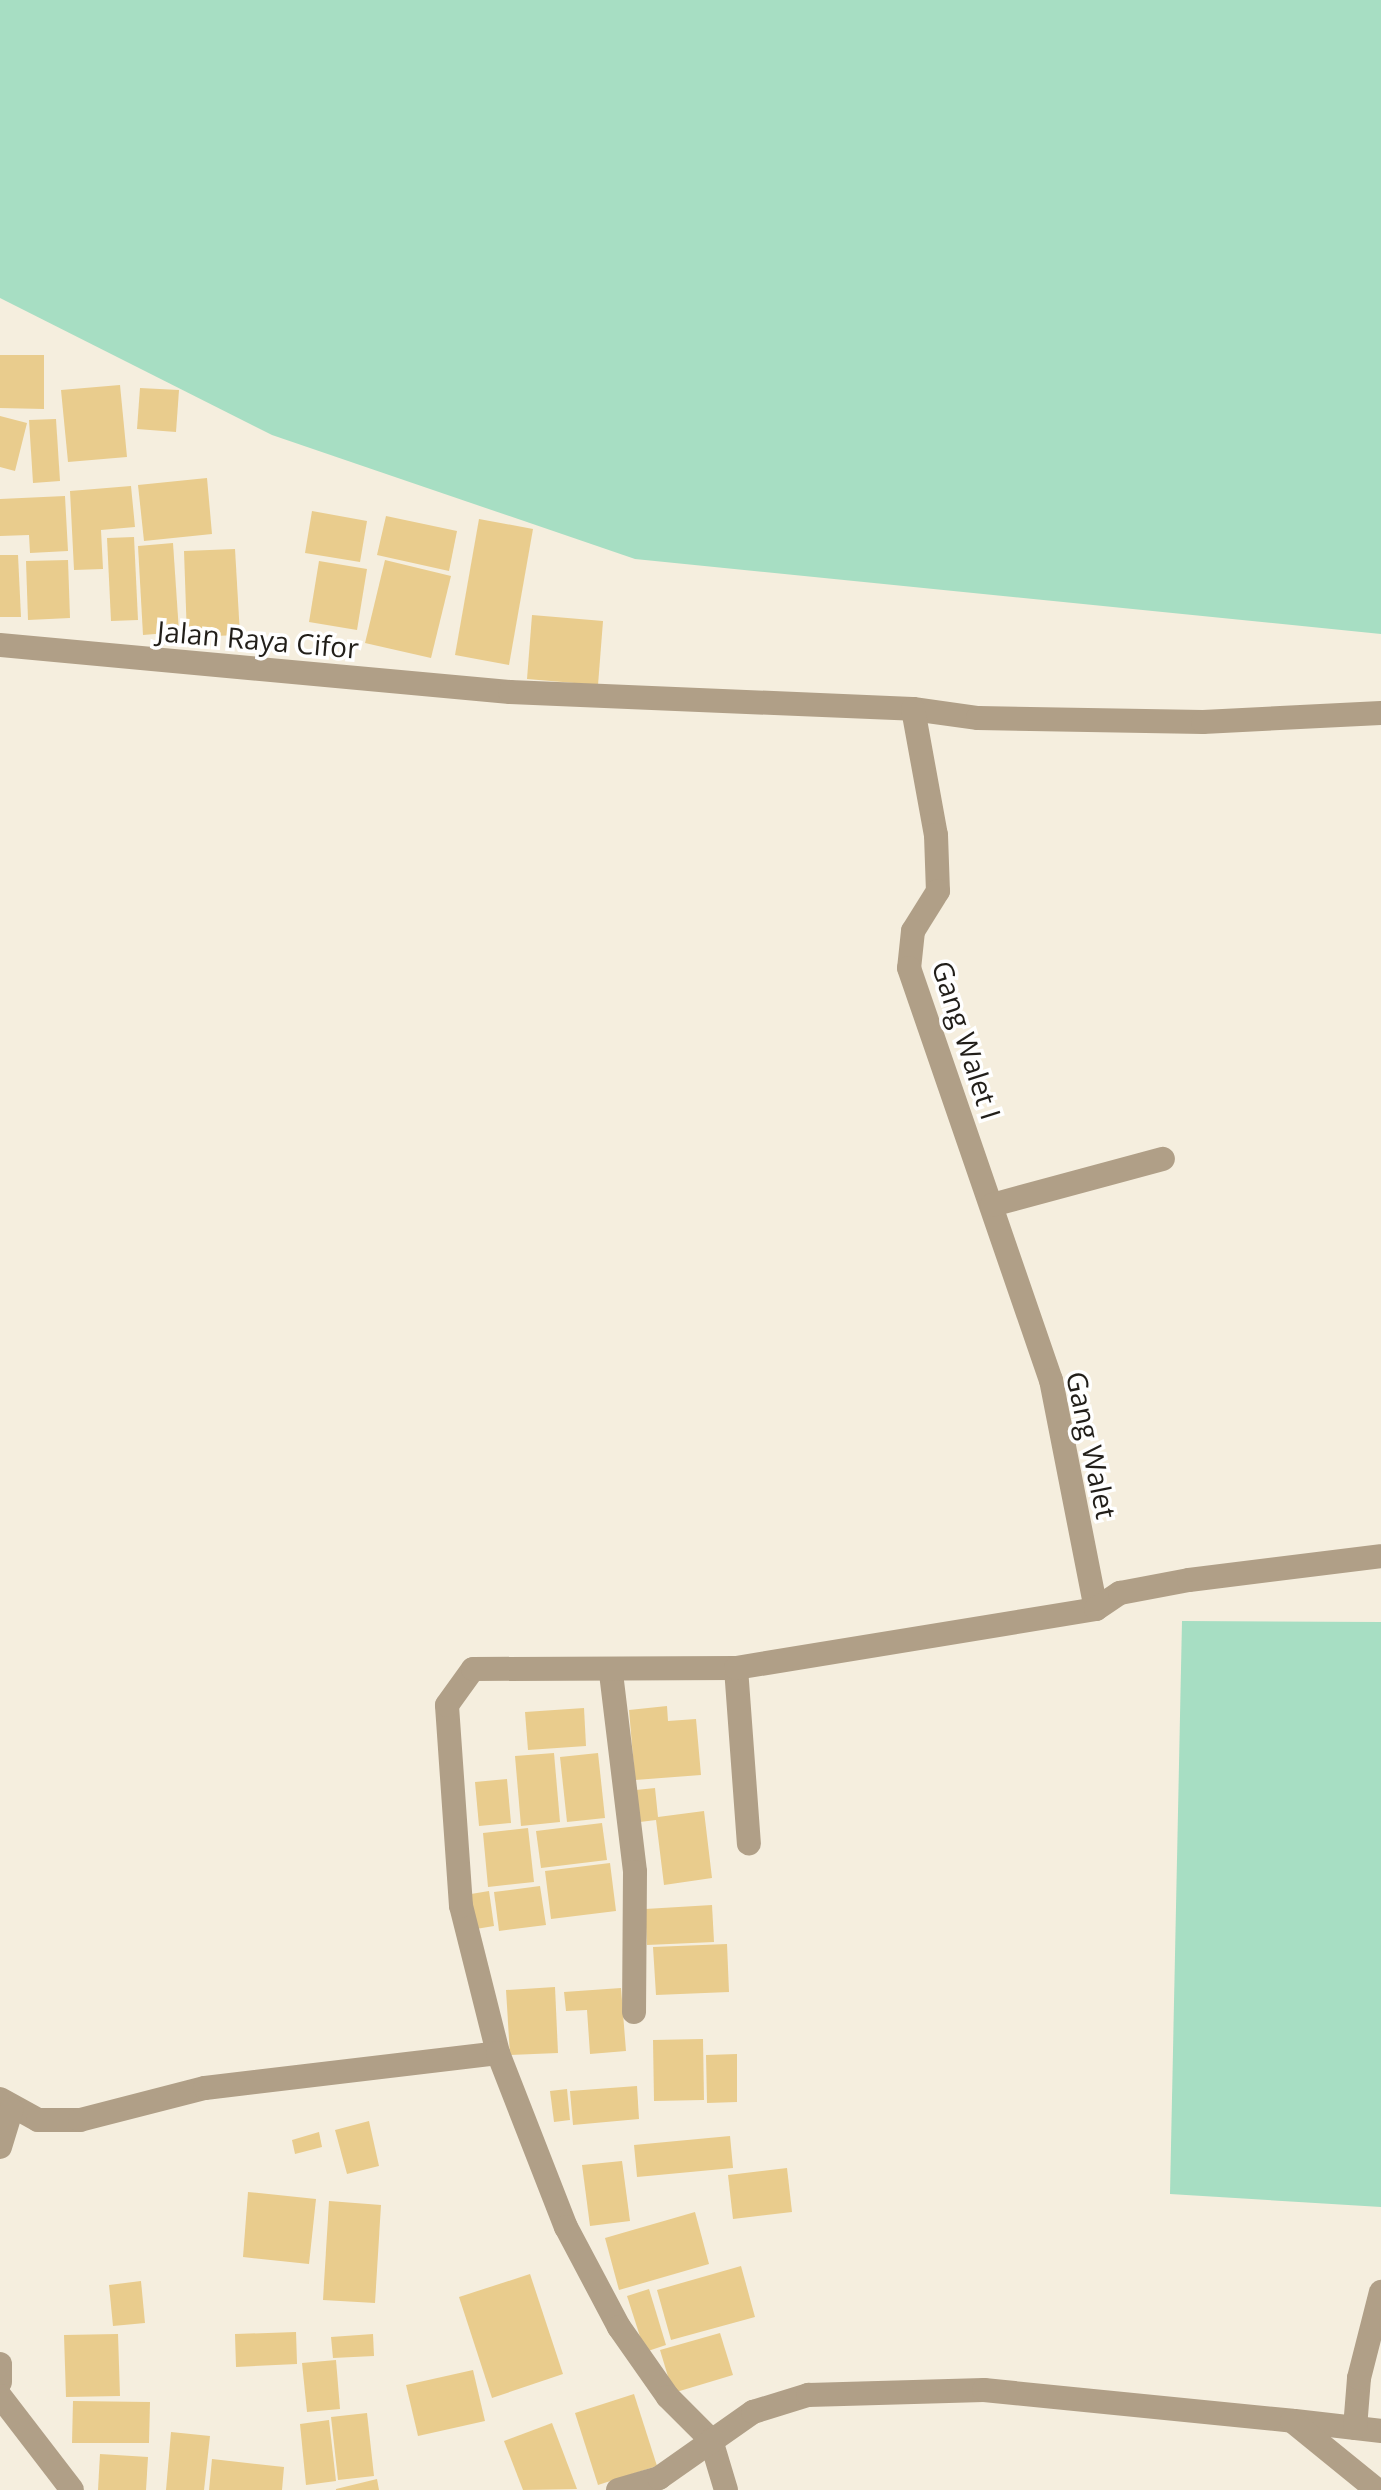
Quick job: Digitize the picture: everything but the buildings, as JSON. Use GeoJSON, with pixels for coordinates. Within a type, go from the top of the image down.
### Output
{"type":"FeatureCollection","features":[{"type":"Feature","properties":{"kind":"street","name":"Jalan Raya Cifor"},"geometry":{"type":"LineString","coordinates":[[0,645],[510,692],[913,709],[978,718],[1203,722],[1381,713]]}},
{"type":"Feature","properties":{"kind":"street","name":"Gang Walet I"},"geometry":{"type":"LineString","coordinates":[[913,709],[936,835],[938,891],[913,931],[909,968],[992,1205]]}},
{"type":"Feature","properties":{"kind":"street"},"geometry":{"type":"LineString","coordinates":[[992,1205],[1163,1159]]}},
{"type":"Feature","properties":{"kind":"street","name":"Gang Walet"},"geometry":{"type":"LineString","coordinates":[[992,1205],[1051,1380],[1096,1609]]}},
{"type":"Feature","properties":{"kind":"street"},"geometry":{"type":"LineString","coordinates":[[726,2490],[711,2440],[668,2397],[619,2327],[566,2227],[498,2053],[461,1906],[447,1705],[473,1669],[611,1673],[736,1668],[1096,1609],[1120,1593],[1189,1580],[1381,1556]]}},
{"type":"Feature","properties":{"kind":"street"},"geometry":{"type":"LineString","coordinates":[[736,1668],[749,1844]]}},
{"type":"Feature","properties":{"kind":"street"},"geometry":{"type":"LineString","coordinates":[[611,1673],[635,1872],[634,2012]]}},
{"type":"Feature","properties":{"kind":"street"},"geometry":{"type":"LineString","coordinates":[[0,2147],[6,2105],[38,2120],[80,2120],[205,2088],[498,2053]]}},
{"type":"Feature","properties":{"kind":"street"},"geometry":{"type":"LineString","coordinates":[[1355,2428],[1359,2378],[1381,2292]]}},
{"type":"Feature","properties":{"kind":"street"},"geometry":{"type":"LineString","coordinates":[[0,2364],[0,2382]]}},
{"type":"Feature","properties":{"kind":"street"},"geometry":{"type":"LineString","coordinates":[[618,2490],[659,2478],[753,2412],[808,2395],[904,2391],[1133,2400],[1381,2431]]}},
{"type":"Feature","properties":{"kind":"street"},"geometry":{"type":"LineString","coordinates":[[0,2396],[72,2490]]}},
{"type":"Feature","properties":{"kind":"street"},"geometry":{"type":"LineString","coordinates":[[1292,2421],[1377,2490]]}},
{"type":"Feature","properties":{"kind":"green space"},"geometry":{"type":"Polygon","coordinates":[[[0,0],[1381,0],[1381,634],[635,559],[272,435],[0,298],[0,0]]]}},
{"type":"Feature","properties":{"kind":"green space"},"geometry":{"type":"Polygon","coordinates":[[[1182,1621],[1381,1622],[1381,2207],[1170,2194],[1182,1621]]]}}]}
